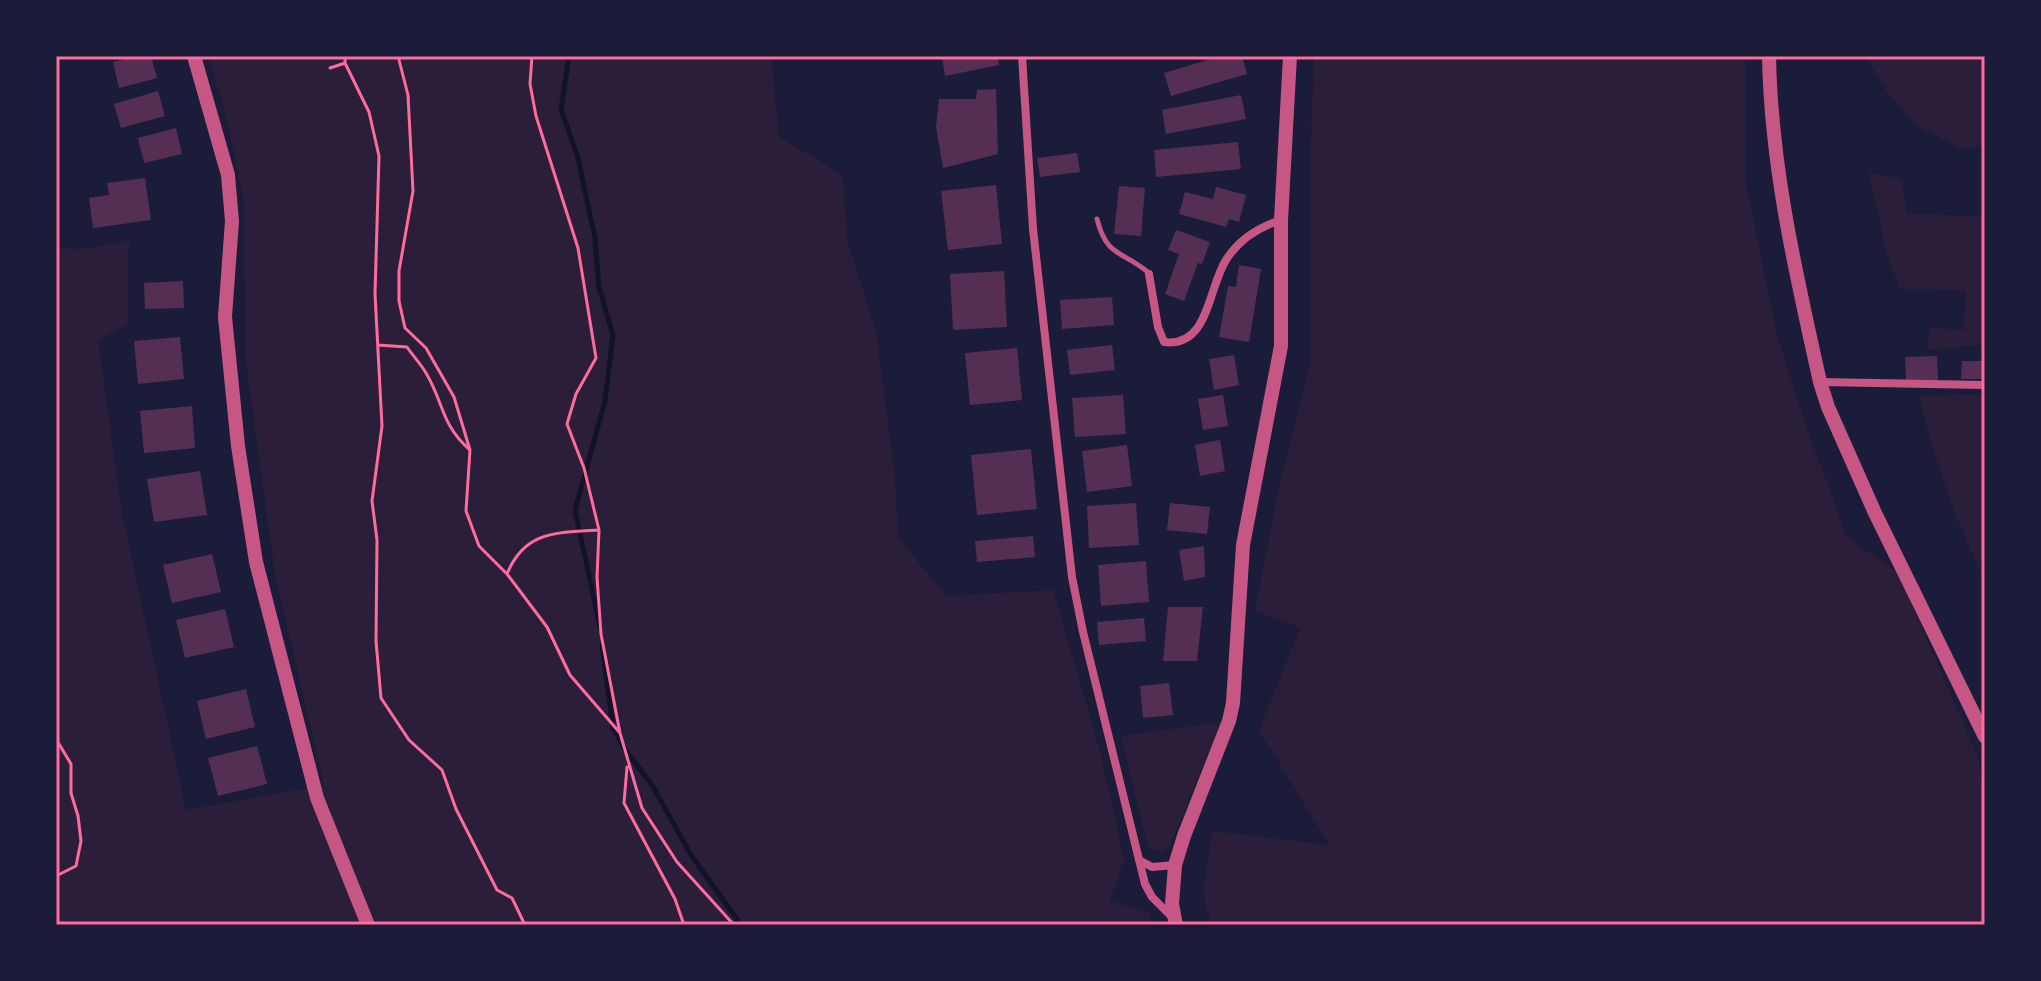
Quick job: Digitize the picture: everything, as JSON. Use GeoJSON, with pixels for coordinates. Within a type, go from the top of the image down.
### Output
{"type":"FeatureCollection","features":[{"type":"Feature","properties":{"kind":"street"},"geometry":{"type":"LineString","coordinates":[[194,56],[228,175],[232,221],[225,317],[238,446],[256,562],[317,798],[368,925]]}},
{"type":"Feature","properties":{"kind":"street"},"geometry":{"type":"LineString","coordinates":[[1022,56],[1033,229],[1072,577],[1145,884],[1152,897],[1176,922]]}},
{"type":"Feature","properties":{"kind":"street"},"geometry":{"type":"LineString","coordinates":[[1176,922],[1172,904],[1175,865],[1233,703],[1243,545],[1281,346],[1281,220],[1290,56]]}},
{"type":"Feature","properties":{"kind":"street"},"geometry":{"type":"LineString","coordinates":[[1769,56],[1774,136],[1785,215],[1820,382],[1869,499],[1985,737]]}},
{"type":"Feature","properties":{"kind":"street"},"geometry":{"type":"LineString","coordinates":[[1149,274],[1158,327],[1164,342],[1175,344],[1189,339],[1199,328],[1226,260],[1239,244],[1262,226],[1281,220]]}},
{"type":"Feature","properties":{"kind":"street"},"geometry":{"type":"LineString","coordinates":[[1820,382],[1985,385]]}},
{"type":"Feature","properties":{"kind":"street"},"geometry":{"type":"LineString","coordinates":[[1139,859],[1152,867],[1175,865]]}},
{"type":"Feature","properties":{"kind":"lane"},"geometry":{"type":"LineString","coordinates":[[1097,219],[1102,238],[1112,250],[1138,264],[1149,274]]}},
{"type":"Feature","properties":{"kind":"path"},"geometry":{"type":"LineString","coordinates":[[345,56],[345,63],[369,112],[379,156],[375,229],[382,426],[372,501],[377,540],[376,641],[381,698],[409,740],[442,770],[456,809],[497,890],[512,898],[525,925]]}},
{"type":"Feature","properties":{"kind":"path"},"geometry":{"type":"LineString","coordinates":[[398,56],[408,95],[413,191],[399,271],[399,301],[405,328],[426,348],[454,397],[470,450],[466,511],[479,546],[507,574],[547,627],[570,675],[620,733]]}},
{"type":"Feature","properties":{"kind":"path"},"geometry":{"type":"LineString","coordinates":[[532,56],[530,84],[536,116],[578,248],[596,358],[576,394],[567,424],[584,468],[599,530],[597,577],[601,634],[627,765],[642,808],[658,833],[692,880],[734,925]]}},
{"type":"Feature","properties":{"kind":"path"},"geometry":{"type":"LineString","coordinates":[[330,68],[345,63]]}},
{"type":"Feature","properties":{"kind":"path"},"geometry":{"type":"LineString","coordinates":[[377,344],[407,347],[426,371],[445,420],[470,450]]}},
{"type":"Feature","properties":{"kind":"path"},"geometry":{"type":"LineString","coordinates":[[507,574],[512,561],[543,534],[599,530]]}},
{"type":"Feature","properties":{"kind":"path"},"geometry":{"type":"LineString","coordinates":[[56,739],[71,764],[71,793],[81,841],[76,866],[56,876]]}},
{"type":"Feature","properties":{"kind":"path"},"geometry":{"type":"LineString","coordinates":[[627,765],[624,803],[675,899],[684,925]]}},
{"type":"Feature","properties":{"kind":"shaded area"},"geometry":{"type":"Polygon","coordinates":[[[208,56],[771,56],[779,137],[843,175],[847,239],[876,331],[894,468],[899,538],[948,596],[1053,590],[1101,754],[1124,859],[1110,901],[1149,913],[1153,925],[56,925],[56,248],[82,249],[129,240],[128,325],[98,340],[122,513],[186,810],[324,785],[275,574],[245,356],[244,202],[225,112],[208,56]]]}},
{"type":"Feature","properties":{"kind":"shaded area"},"geometry":{"type":"Polygon","coordinates":[[[1314,56],[1745,56],[1745,179],[1777,335],[1847,537],[1898,573],[1978,757],[1985,803],[1985,925],[1211,925],[1203,893],[1212,831],[1329,845],[1259,730],[1300,628],[1255,611],[1278,491],[1311,362],[1310,170],[1314,56]]]}},
{"type":"Feature","properties":{"kind":"shaded area"},"geometry":{"type":"Polygon","coordinates":[[[1866,56],[1985,56],[1985,145],[1962,149],[1918,126],[1887,93],[1866,56]]]}},
{"type":"Feature","properties":{"kind":"shaded area"},"geometry":{"type":"Polygon","coordinates":[[[1869,172],[1902,179],[1907,213],[1985,217],[1985,347],[1927,350],[1930,328],[1964,330],[1965,290],[1900,289],[1887,255],[1869,172]]]}},
{"type":"Feature","properties":{"kind":"shaded area"},"geometry":{"type":"Polygon","coordinates":[[[1985,394],[1985,581],[1947,490],[1919,396],[1985,394]]]}},
{"type":"Feature","properties":{"kind":"shaded area"},"geometry":{"type":"Polygon","coordinates":[[[1221,722],[1169,848],[1163,852],[1150,850],[1121,736],[1221,722]]]}},
{"type":"Feature","properties":{"kind":"building"},"geometry":{"type":"Polygon","coordinates":[[[151,56],[157,78],[119,88],[113,62],[151,56]]]}},
{"type":"Feature","properties":{"kind":"building"},"geometry":{"type":"Polygon","coordinates":[[[942,56],[998,56],[999,65],[945,76],[942,56]]]}},
{"type":"Feature","properties":{"kind":"building"},"geometry":{"type":"Polygon","coordinates":[[[1221,56],[1242,56],[1247,74],[1171,96],[1164,73],[1221,56]]]}},
{"type":"Feature","properties":{"kind":"building"},"geometry":{"type":"Polygon","coordinates":[[[996,89],[998,154],[943,168],[936,127],[939,99],[976,99],[977,90],[996,89]]]}},
{"type":"Feature","properties":{"kind":"building"},"geometry":{"type":"Polygon","coordinates":[[[158,91],[165,116],[121,128],[114,104],[158,91]]]}},
{"type":"Feature","properties":{"kind":"building"},"geometry":{"type":"Polygon","coordinates":[[[1241,95],[1246,119],[1166,134],[1162,110],[1241,95]]]}},
{"type":"Feature","properties":{"kind":"building"},"geometry":{"type":"Polygon","coordinates":[[[176,128],[182,154],[144,163],[138,138],[176,128]]]}},
{"type":"Feature","properties":{"kind":"building"},"geometry":{"type":"Polygon","coordinates":[[[1238,142],[1241,169],[1156,177],[1154,150],[1238,142]]]}},
{"type":"Feature","properties":{"kind":"building"},"geometry":{"type":"Polygon","coordinates":[[[1077,153],[1080,172],[1040,177],[1037,158],[1077,153]]]}},
{"type":"Feature","properties":{"kind":"building"},"geometry":{"type":"Polygon","coordinates":[[[145,178],[151,220],[93,228],[89,198],[109,195],[107,183],[145,178]]]}},
{"type":"Feature","properties":{"kind":"building"},"geometry":{"type":"Polygon","coordinates":[[[996,185],[1002,244],[948,250],[941,191],[996,185]]]}},
{"type":"Feature","properties":{"kind":"building"},"geometry":{"type":"Polygon","coordinates":[[[1119,186],[1145,188],[1141,236],[1114,234],[1119,186]]]}},
{"type":"Feature","properties":{"kind":"building"},"geometry":{"type":"Polygon","coordinates":[[[1216,187],[1246,195],[1239,222],[1229,219],[1226,227],[1179,214],[1185,192],[1213,199],[1216,187]]]}},
{"type":"Feature","properties":{"kind":"building"},"geometry":{"type":"Polygon","coordinates":[[[1176,230],[1210,242],[1202,264],[1198,263],[1184,301],[1165,294],[1179,254],[1168,250],[1176,230]]]}},
{"type":"Feature","properties":{"kind":"building"},"geometry":{"type":"Polygon","coordinates":[[[1239,265],[1261,269],[1249,342],[1219,337],[1228,286],[1236,287],[1239,265]]]}},
{"type":"Feature","properties":{"kind":"building"},"geometry":{"type":"Polygon","coordinates":[[[1004,271],[1007,327],[953,330],[950,274],[1004,271]]]}},
{"type":"Feature","properties":{"kind":"building"},"geometry":{"type":"Polygon","coordinates":[[[183,281],[184,308],[145,309],[144,283],[183,281]]]}},
{"type":"Feature","properties":{"kind":"building"},"geometry":{"type":"Polygon","coordinates":[[[1112,297],[1114,325],[1062,329],[1060,300],[1112,297]]]}},
{"type":"Feature","properties":{"kind":"building"},"geometry":{"type":"Polygon","coordinates":[[[180,337],[184,379],[138,384],[134,341],[180,337]]]}},
{"type":"Feature","properties":{"kind":"building"},"geometry":{"type":"Polygon","coordinates":[[[1112,345],[1115,370],[1070,375],[1067,350],[1112,345]]]}},
{"type":"Feature","properties":{"kind":"building"},"geometry":{"type":"Polygon","coordinates":[[[1017,348],[1022,400],[970,405],[965,353],[1017,348]]]}},
{"type":"Feature","properties":{"kind":"building"},"geometry":{"type":"Polygon","coordinates":[[[1234,355],[1239,385],[1214,390],[1209,359],[1234,355]]]}},
{"type":"Feature","properties":{"kind":"building"},"geometry":{"type":"Polygon","coordinates":[[[1937,356],[1938,380],[1906,381],[1905,357],[1937,356]]]}},
{"type":"Feature","properties":{"kind":"building"},"geometry":{"type":"Polygon","coordinates":[[[1962,361],[1985,361],[1985,379],[1961,379],[1962,361]]]}},
{"type":"Feature","properties":{"kind":"building"},"geometry":{"type":"Polygon","coordinates":[[[1123,395],[1126,434],[1075,437],[1072,398],[1123,395]]]}},
{"type":"Feature","properties":{"kind":"building"},"geometry":{"type":"Polygon","coordinates":[[[1223,395],[1228,426],[1203,430],[1198,399],[1223,395]]]}},
{"type":"Feature","properties":{"kind":"building"},"geometry":{"type":"Polygon","coordinates":[[[192,406],[195,448],[144,453],[140,411],[192,406]]]}},
{"type":"Feature","properties":{"kind":"building"},"geometry":{"type":"Polygon","coordinates":[[[1220,440],[1225,471],[1200,476],[1195,445],[1220,440]]]}},
{"type":"Feature","properties":{"kind":"building"},"geometry":{"type":"Polygon","coordinates":[[[1127,445],[1132,486],[1087,492],[1082,451],[1127,445]]]}},
{"type":"Feature","properties":{"kind":"building"},"geometry":{"type":"Polygon","coordinates":[[[1031,449],[1037,509],[977,515],[971,455],[1031,449]]]}},
{"type":"Feature","properties":{"kind":"building"},"geometry":{"type":"Polygon","coordinates":[[[200,471],[207,515],[154,522],[147,479],[200,471]]]}},
{"type":"Feature","properties":{"kind":"building"},"geometry":{"type":"Polygon","coordinates":[[[1136,503],[1139,545],[1089,548],[1087,506],[1136,503]]]}},
{"type":"Feature","properties":{"kind":"building"},"geometry":{"type":"Polygon","coordinates":[[[1170,503],[1210,507],[1207,534],[1167,530],[1170,503]]]}},
{"type":"Feature","properties":{"kind":"building"},"geometry":{"type":"Polygon","coordinates":[[[1033,536],[1035,557],[977,562],[975,541],[1033,536]]]}},
{"type":"Feature","properties":{"kind":"building"},"geometry":{"type":"Polygon","coordinates":[[[1204,546],[1205,577],[1184,581],[1179,550],[1204,546]]]}},
{"type":"Feature","properties":{"kind":"building"},"geometry":{"type":"Polygon","coordinates":[[[212,554],[221,592],[172,603],[163,565],[212,554]]]}},
{"type":"Feature","properties":{"kind":"building"},"geometry":{"type":"Polygon","coordinates":[[[1146,561],[1149,602],[1101,606],[1098,565],[1146,561]]]}},
{"type":"Feature","properties":{"kind":"building"},"geometry":{"type":"Polygon","coordinates":[[[1168,607],[1203,607],[1197,661],[1163,661],[1168,607]]]}},
{"type":"Feature","properties":{"kind":"building"},"geometry":{"type":"Polygon","coordinates":[[[225,609],[234,647],[185,658],[176,620],[225,609]]]}},
{"type":"Feature","properties":{"kind":"building"},"geometry":{"type":"Polygon","coordinates":[[[1144,618],[1146,641],[1099,645],[1097,622],[1144,618]]]}},
{"type":"Feature","properties":{"kind":"building"},"geometry":{"type":"Polygon","coordinates":[[[1169,683],[1173,715],[1143,718],[1140,686],[1169,683]]]}},
{"type":"Feature","properties":{"kind":"building"},"geometry":{"type":"Polygon","coordinates":[[[246,689],[255,727],[206,739],[197,701],[246,689]]]}},
{"type":"Feature","properties":{"kind":"building"},"geometry":{"type":"Polygon","coordinates":[[[257,746],[267,784],[218,796],[208,758],[257,746]]]}},
{"type":"Feature","properties":{"kind":"waterway"},"geometry":{"type":"LineString","coordinates":[[569,56],[561,109],[578,158],[595,238],[599,287],[613,335],[605,401],[575,510],[600,627]]}},
{"type":"Feature","properties":{"kind":"waterway"},"geometry":{"type":"LineString","coordinates":[[602,645],[613,728],[652,785],[691,855],[741,925]]}}]}
